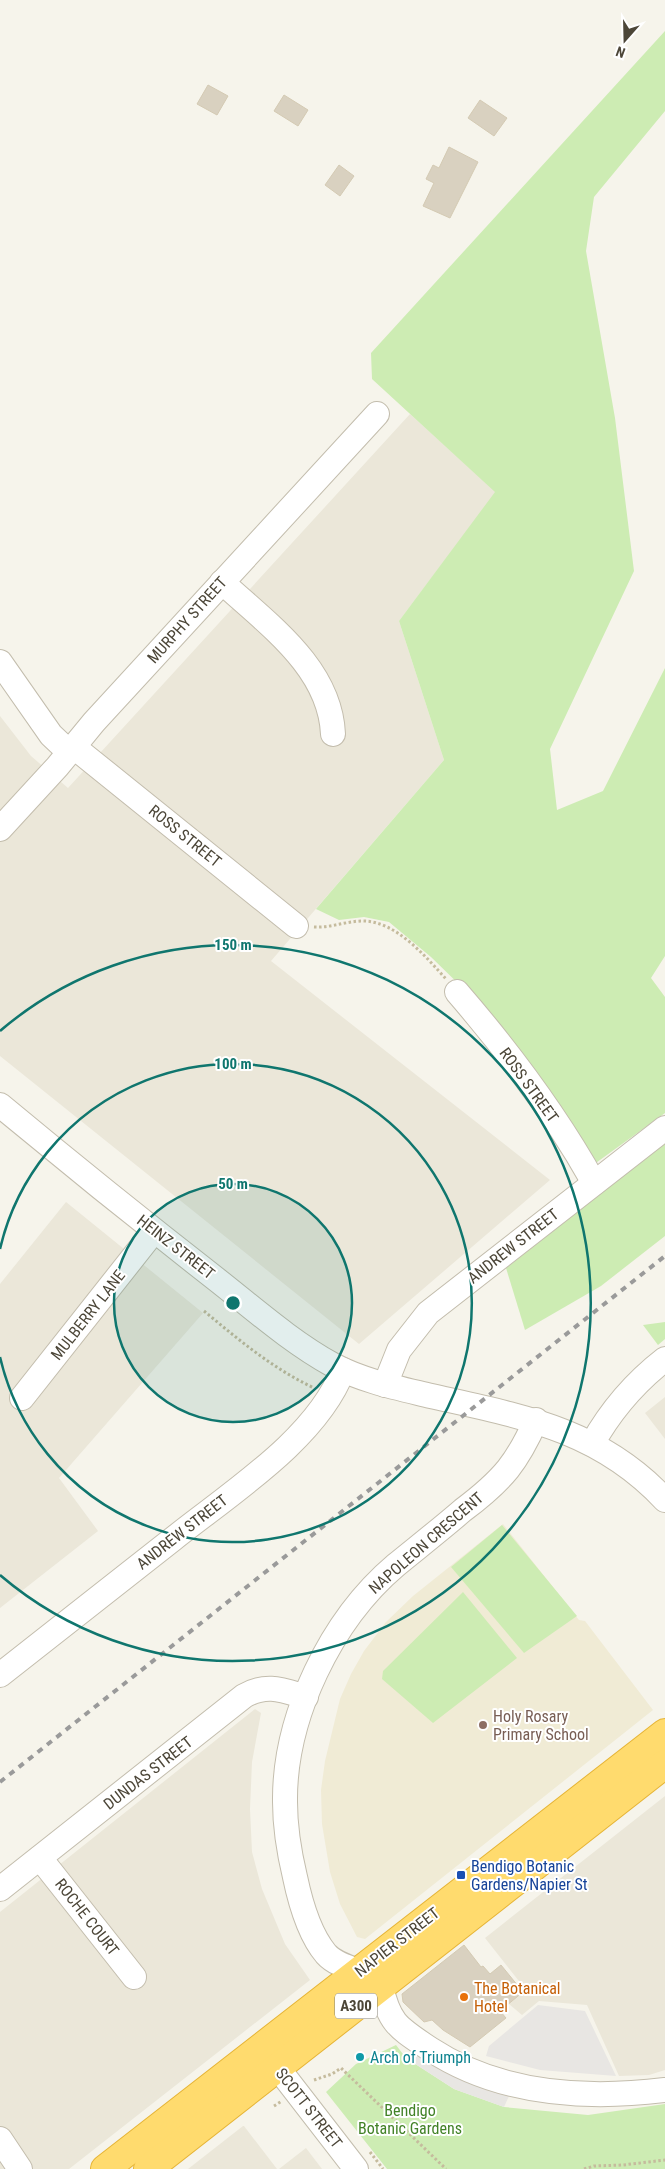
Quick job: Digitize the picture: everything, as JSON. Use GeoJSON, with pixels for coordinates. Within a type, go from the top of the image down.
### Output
{"type":"FeatureCollection","features":[{"type":"Feature","properties":{"kind":"highway","name":"NAPIER STREET"},"geometry":{"type":"LineString","coordinates":[[148,2169],[269,2057],[330,1993],[665,1733]]}},
{"type":"Feature","properties":{"kind":"highway","name":"NAPIER STREET"},"geometry":{"type":"LineString","coordinates":[[105,2169],[269,2057],[381,1986],[665,1764]]}},
{"type":"Feature","properties":{"kind":"street","name":"MURPHY STREET"},"geometry":{"type":"LineString","coordinates":[[0,829],[222,582],[377,414]]}},
{"type":"Feature","properties":{"kind":"street"},"geometry":{"type":"LineString","coordinates":[[222,582],[280,635],[305,661],[325,694],[330,708],[333,734]]}},
{"type":"Feature","properties":{"kind":"street","name":"ROSS STREET"},"geometry":{"type":"LineString","coordinates":[[0,662],[51,735],[296,926]]}},
{"type":"Feature","properties":{"kind":"street","name":"ROSS STREET"},"geometry":{"type":"LineString","coordinates":[[457,992],[486,1026],[554,1118],[594,1183]]}},
{"type":"Feature","properties":{"kind":"street","name":"HEINZ STREET"},"geometry":{"type":"LineString","coordinates":[[0,1105],[154,1231],[289,1336],[324,1360],[343,1370],[385,1385],[536,1420],[592,1444],[622,1462],[665,1500]]}},
{"type":"Feature","properties":{"kind":"street","name":"ANDREW STREET"},"geometry":{"type":"LineString","coordinates":[[385,1385],[399,1350],[428,1313],[665,1128]]}},
{"type":"Feature","properties":{"kind":"street","name":"MULBERRY LANE"},"geometry":{"type":"LineString","coordinates":[[22,1398],[154,1231]]}},
{"type":"Feature","properties":{"kind":"street"},"geometry":{"type":"LineString","coordinates":[[592,1444],[611,1413],[625,1396],[639,1381],[665,1360]]}},
{"type":"Feature","properties":{"kind":"street","name":"ANDREW STREET"},"geometry":{"type":"LineString","coordinates":[[0,1676],[279,1454],[321,1409],[338,1383],[343,1370]]}},
{"type":"Feature","properties":{"kind":"street","name":"NAPOLEON CRESCENT"},"geometry":{"type":"LineString","coordinates":[[330,1993],[326,1954],[301,1901],[292,1863],[286,1819],[287,1767],[293,1738],[306,1697],[320,1663],[333,1640],[364,1597],[394,1567],[498,1480],[522,1450],[536,1420]]}},
{"type":"Feature","properties":{"kind":"street","name":"DUNDAS STREET"},"geometry":{"type":"LineString","coordinates":[[0,1889],[244,1696],[255,1690],[267,1687],[306,1697]]}},
{"type":"Feature","properties":{"kind":"street","name":"ROCHE COURT"},"geometry":{"type":"LineString","coordinates":[[40,1858],[134,1977]]}},
{"type":"Feature","properties":{"kind":"street"},"geometry":{"type":"LineString","coordinates":[[326,1954],[338,1963],[359,1971]]}},
{"type":"Feature","properties":{"kind":"street"},"geometry":{"type":"LineString","coordinates":[[381,1986],[385,2007],[396,2024],[412,2037],[442,2056],[472,2072],[498,2082],[526,2088],[586,2095],[627,2094],[665,2090]]}},
{"type":"Feature","properties":{"kind":"street","name":"SCOTT STREET"},"geometry":{"type":"LineString","coordinates":[[269,2057],[356,2169]]}},
{"type":"Feature","properties":{"kind":"street"},"geometry":{"type":"LineString","coordinates":[[0,2139],[20,2169]]}},
{"type":"Feature","properties":{"kind":"path"},"geometry":{"type":"LineString","coordinates":[[296,926],[320,928],[366,920],[376,923],[403,938],[457,992]]}},
{"type":"Feature","properties":{"kind":"path"},"geometry":{"type":"LineString","coordinates":[[204,1311],[253,1352],[289,1376],[323,1392]]}},
{"type":"Feature","properties":{"kind":"path"},"geometry":{"type":"LineString","coordinates":[[314,2080],[332,2074],[341,2068],[446,2169]]}},
{"type":"Feature","properties":{"kind":"path"},"geometry":{"type":"LineString","coordinates":[[584,2169],[594,2166],[623,2166],[665,2160]]}},
{"type":"Feature","properties":{"kind":"shaded area"},"geometry":{"type":"Polygon","coordinates":[[[410,414],[496,492],[399,621],[444,760],[271,961],[550,1180],[359,1344],[0,1056],[0,716],[31,756],[68,788],[410,414]]]}},
{"type":"Feature","properties":{"kind":"shaded area"},"geometry":{"type":"Polygon","coordinates":[[[66,1202],[203,1313],[59,1478],[98,1531],[0,1608],[0,1284],[66,1202]]]}},
{"type":"Feature","properties":{"kind":"shaded area"},"geometry":{"type":"Polygon","coordinates":[[[665,1397],[665,1439],[645,1413],[665,1397]]]}},
{"type":"Feature","properties":{"kind":"shaded area","name":"Holy Rosary Primary School"},"geometry":{"type":"Polygon","coordinates":[[[503,1524],[579,1620],[585,1621],[653,1710],[365,1939],[357,1937],[340,1904],[330,1872],[322,1824],[321,1790],[325,1761],[340,1699],[364,1651],[386,1622],[413,1596],[503,1524]]]}},
{"type":"Feature","properties":{"kind":"shaded area"},"geometry":{"type":"Polygon","coordinates":[[[255,1709],[261,1713],[252,1762],[250,1809],[252,1852],[262,1889],[285,1944],[310,1980],[69,2169],[0,2169],[0,1912],[255,1709]]]}},
{"type":"Feature","properties":{"kind":"shaded area"},"geometry":{"type":"Polygon","coordinates":[[[665,1796],[665,2070],[649,2075],[619,2076],[587,2005],[539,2001],[522,2015],[509,2004],[526,1990],[485,1938],[665,1796]]]}},
{"type":"Feature","properties":{"kind":"shaded area"},"geometry":{"type":"Polygon","coordinates":[[[538,2005],[585,2011],[616,2076],[540,2070],[486,2056],[489,2046],[538,2005]]]}},
{"type":"Feature","properties":{"kind":"shaded area"},"geometry":{"type":"Polygon","coordinates":[[[419,2052],[462,2078],[509,2096],[504,2107],[454,2089],[406,2058],[419,2052]]]}},
{"type":"Feature","properties":{"kind":"shaded area"},"geometry":{"type":"Polygon","coordinates":[[[243,2126],[277,2169],[188,2169],[243,2126]]]}},
{"type":"Feature","properties":{"kind":"shaded area"},"geometry":{"type":"Polygon","coordinates":[[[306,2148],[322,2169],[279,2169],[306,2148]]]}},
{"type":"Feature","properties":{"kind":"green space"},"geometry":{"type":"Polygon","coordinates":[[[665,31],[665,111],[594,197],[586,251],[615,418],[634,571],[550,749],[557,810],[603,791],[665,668],[665,956],[651,978],[665,997],[665,1113],[593,1165],[473,998],[431,957],[389,922],[364,917],[339,920],[316,909],[444,760],[399,621],[495,492],[372,379],[371,353],[665,31]]]}},
{"type":"Feature","properties":{"kind":"green space"},"geometry":{"type":"Polygon","coordinates":[[[665,1143],[665,1236],[601,1286],[525,1330],[506,1268],[665,1143]]]}},
{"type":"Feature","properties":{"kind":"green space"},"geometry":{"type":"Polygon","coordinates":[[[665,1322],[665,1339],[658,1345],[643,1325],[665,1322]]]}},
{"type":"Feature","properties":{"kind":"green space"},"geometry":{"type":"Polygon","coordinates":[[[502,1525],[577,1616],[524,1653],[451,1567],[502,1525]]]}},
{"type":"Feature","properties":{"kind":"green space"},"geometry":{"type":"Polygon","coordinates":[[[463,1592],[517,1658],[433,1723],[382,1679],[383,1671],[463,1592]]]}},
{"type":"Feature","properties":{"kind":"green space","name":"Bendigo Botanic Gardens"},"geometry":{"type":"Polygon","coordinates":[[[396,2045],[406,2058],[454,2089],[504,2107],[588,2115],[665,2104],[665,2169],[387,2169],[326,2092],[356,2064],[396,2045]]]}},
{"type":"Feature","properties":{"kind":"building"},"geometry":{"type":"Polygon","coordinates":[[[208,85],[228,96],[217,115],[197,104],[208,85]]]}},
{"type":"Feature","properties":{"kind":"building"},"geometry":{"type":"Polygon","coordinates":[[[284,95],[308,110],[298,126],[274,111],[284,95]]]}},
{"type":"Feature","properties":{"kind":"building"},"geometry":{"type":"Polygon","coordinates":[[[480,100],[507,118],[494,136],[468,118],[480,100]]]}},
{"type":"Feature","properties":{"kind":"building"},"geometry":{"type":"Polygon","coordinates":[[[449,147],[478,162],[450,218],[423,206],[434,183],[426,179],[433,165],[439,168],[449,147]]]}},
{"type":"Feature","properties":{"kind":"building"},"geometry":{"type":"Polygon","coordinates":[[[339,165],[354,176],[340,196],[325,185],[339,165]]]}},
{"type":"Feature","properties":{"kind":"building","name":"The Botanical Hotel"},"geometry":{"type":"Polygon","coordinates":[[[464,1945],[481,1967],[483,1966],[490,1974],[501,1965],[523,1992],[500,2011],[506,2018],[470,2047],[443,2030],[432,2020],[424,2022],[403,2002],[402,1994],[464,1945]]]}},
{"type":"Feature","properties":{"kind":"railway"},"geometry":{"type":"LineString","coordinates":[[0,1782],[665,1256]]}},
{"type":"Feature","properties":{"kind":"place","name":"Holy Rosary Primary School"},"geometry":{"type":"Point","coordinates":[483,1725]}},
{"type":"Feature","properties":{"kind":"place","name":"Bendigo Botanic Gardens/Napier St"},"geometry":{"type":"Point","coordinates":[461,1875]}},
{"type":"Feature","properties":{"kind":"place","name":"The Botanical Hotel"},"geometry":{"type":"Point","coordinates":[464,1997]}},
{"type":"Feature","properties":{"kind":"place","name":"Arch of Triumph"},"geometry":{"type":"Point","coordinates":[360,2057]}}]}
